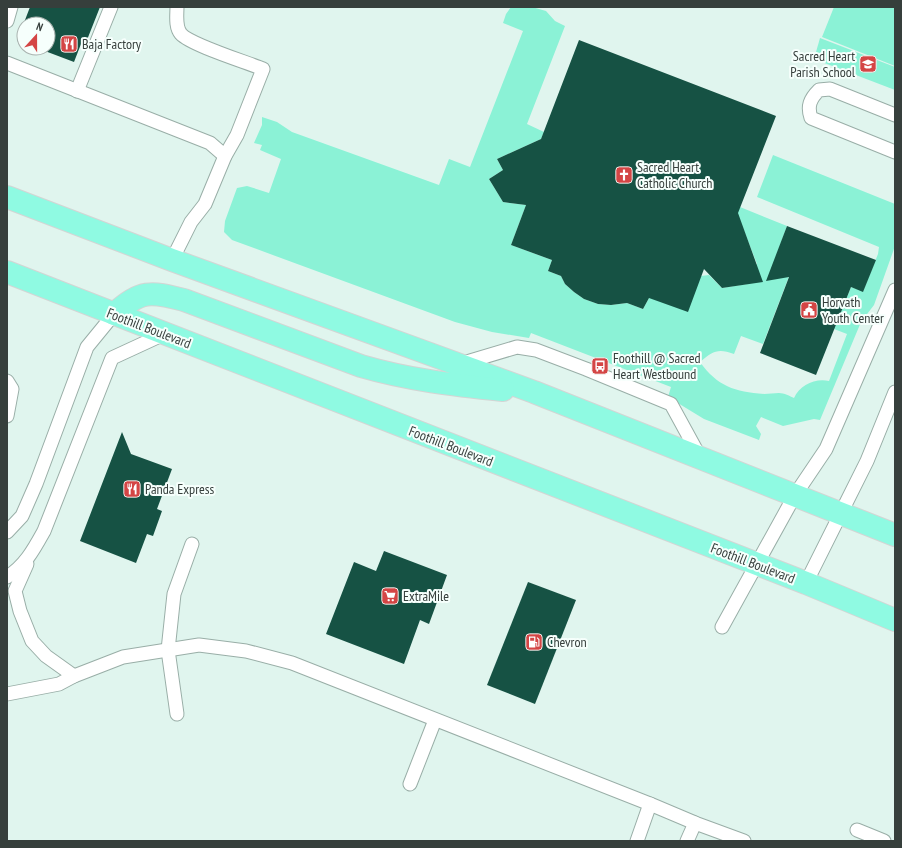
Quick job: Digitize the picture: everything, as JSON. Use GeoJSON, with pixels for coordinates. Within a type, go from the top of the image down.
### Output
{"type":"FeatureCollection","features":[{"type":"Feature","properties":{"kind":"main road"},"geometry":{"type":"LineString","coordinates":[[7,197],[172,260],[534,392],[895,535]]}},
{"type":"Feature","properties":{"kind":"main road","name":"Foothill Boulevard"},"geometry":{"type":"LineString","coordinates":[[7,272],[757,564],[895,620]]}},
{"type":"Feature","properties":{"kind":"main road"},"geometry":{"type":"LineString","coordinates":[[114,314],[136,297],[149,294],[165,295],[184,300],[361,366],[389,374],[434,382],[534,392]]}},
{"type":"Feature","properties":{"kind":"lane"},"geometry":{"type":"LineString","coordinates":[[7,21],[12,7]]}},
{"type":"Feature","properties":{"kind":"lane"},"geometry":{"type":"LineString","coordinates":[[77,91],[110,7]]}},
{"type":"Feature","properties":{"kind":"lane"},"geometry":{"type":"LineString","coordinates":[[172,260],[191,222],[205,204],[225,156],[237,136],[263,69],[196,43],[181,33],[176,21],[177,7]]}},
{"type":"Feature","properties":{"kind":"lane"},"geometry":{"type":"LineString","coordinates":[[7,63],[210,143],[225,156]]}},
{"type":"Feature","properties":{"kind":"lane"},"geometry":{"type":"LineString","coordinates":[[895,115],[830,89],[819,90],[810,100],[808,111],[811,118],[895,152]]}},
{"type":"Feature","properties":{"kind":"lane"},"geometry":{"type":"LineString","coordinates":[[722,627],[795,495],[826,450],[895,290]]}},
{"type":"Feature","properties":{"kind":"lane"},"geometry":{"type":"LineString","coordinates":[[7,532],[22,516],[36,484],[87,347],[114,314]]}},
{"type":"Feature","properties":{"kind":"lane"},"geometry":{"type":"LineString","coordinates":[[74,676],[46,656],[32,641],[20,611],[15,591],[30,556],[44,531],[112,358],[164,334]]}},
{"type":"Feature","properties":{"kind":"lane"},"geometry":{"type":"LineString","coordinates":[[457,364],[517,348],[536,350],[586,368],[671,404],[700,457]]}},
{"type":"Feature","properties":{"kind":"lane"},"geometry":{"type":"LineString","coordinates":[[7,381],[12,389],[7,416]]}},
{"type":"Feature","properties":{"kind":"lane"},"geometry":{"type":"LineString","coordinates":[[806,584],[842,514],[875,443],[895,392]]}},
{"type":"Feature","properties":{"kind":"lane"},"geometry":{"type":"LineString","coordinates":[[177,714],[168,650],[174,594],[192,544]]}},
{"type":"Feature","properties":{"kind":"lane"},"geometry":{"type":"LineString","coordinates":[[7,577],[30,556]]}},
{"type":"Feature","properties":{"kind":"lane"},"geometry":{"type":"LineString","coordinates":[[7,694],[59,684],[74,676],[123,657],[199,646],[246,651],[292,663],[695,823],[744,841]]}},
{"type":"Feature","properties":{"kind":"lane"},"geometry":{"type":"LineString","coordinates":[[410,784],[435,720]]}},
{"type":"Feature","properties":{"kind":"lane"},"geometry":{"type":"LineString","coordinates":[[637,841],[650,804]]}},
{"type":"Feature","properties":{"kind":"lane"},"geometry":{"type":"LineString","coordinates":[[687,841],[695,823]]}},
{"type":"Feature","properties":{"kind":"lane"},"geometry":{"type":"LineString","coordinates":[[857,830],[884,841]]}},
{"type":"Feature","properties":{"kind":"green space"},"geometry":{"type":"Polygon","coordinates":[[[511,7],[532,7],[546,11],[555,21],[565,26],[527,124],[544,132],[541,139],[497,159],[503,170],[489,179],[503,202],[526,205],[511,245],[552,260],[548,271],[561,276],[565,284],[584,299],[598,304],[611,305],[627,303],[643,309],[649,298],[701,276],[709,275],[722,288],[747,284],[745,267],[757,264],[737,213],[740,207],[787,226],[775,259],[793,266],[763,344],[741,336],[734,354],[720,351],[712,353],[700,362],[713,377],[720,382],[744,392],[764,394],[781,393],[794,398],[800,389],[808,384],[824,380],[829,381],[847,334],[834,329],[851,287],[863,291],[878,254],[879,247],[757,197],[773,155],[895,204],[895,246],[874,305],[861,322],[820,420],[814,419],[783,426],[761,417],[756,426],[761,434],[759,440],[704,419],[668,397],[671,387],[531,333],[529,338],[492,332],[455,322],[232,240],[224,232],[225,221],[237,188],[247,186],[269,193],[281,159],[260,150],[262,145],[254,143],[262,125],[262,117],[277,122],[292,132],[439,185],[449,159],[470,167],[523,31],[503,23],[506,14],[511,7]]]}},
{"type":"Feature","properties":{"kind":"green space"},"geometry":{"type":"Polygon","coordinates":[[[834,7],[895,7],[895,66],[822,37],[834,7]]]}},
{"type":"Feature","properties":{"kind":"green space"},"geometry":{"type":"Polygon","coordinates":[[[820,38],[895,67],[895,90],[814,59],[820,38]]]}},
{"type":"Feature","properties":{"kind":"building"},"geometry":{"type":"Polygon","coordinates":[[[30,7],[100,7],[85,45],[81,44],[74,62],[56,55],[56,16],[27,16],[30,7]]]}},
{"type":"Feature","properties":{"kind":"building","name":"Sacred Heart Catholic Church"},"geometry":{"type":"Polygon","coordinates":[[[579,40],[776,116],[738,213],[763,282],[722,288],[704,269],[688,312],[649,298],[643,309],[627,303],[611,305],[598,304],[584,299],[565,284],[561,276],[548,271],[552,260],[511,245],[526,205],[503,202],[489,179],[503,170],[497,159],[541,139],[579,40]]]}},
{"type":"Feature","properties":{"kind":"building","name":"Horvath Youth Center"},"geometry":{"type":"Polygon","coordinates":[[[787,226],[876,260],[863,292],[851,287],[816,375],[760,353],[789,277],[766,281],[787,226]]]}},
{"type":"Feature","properties":{"kind":"building","name":"Panda Express"},"geometry":{"type":"Polygon","coordinates":[[[122,432],[131,454],[172,469],[157,509],[162,511],[153,536],[147,534],[136,563],[80,541],[122,432]]]}},
{"type":"Feature","properties":{"kind":"building","name":"ExtraMile"},"geometry":{"type":"Polygon","coordinates":[[[384,551],[447,575],[429,624],[420,620],[404,664],[326,634],[354,562],[376,571],[384,551]]]}},
{"type":"Feature","properties":{"kind":"building"},"geometry":{"type":"Polygon","coordinates":[[[528,582],[576,600],[535,704],[487,685],[528,582]]]}},
{"type":"Feature","properties":{"kind":"place","name":"Baja Factory"},"geometry":{"type":"Point","coordinates":[69,44]}},
{"type":"Feature","properties":{"kind":"place","name":"Sacred Heart Parish School"},"geometry":{"type":"Point","coordinates":[868,64]}},
{"type":"Feature","properties":{"kind":"place","name":"Sacred Heart Catholic Church"},"geometry":{"type":"Point","coordinates":[624,175]}},
{"type":"Feature","properties":{"kind":"place","name":"Horvath Youth Center"},"geometry":{"type":"Point","coordinates":[809,310]}},
{"type":"Feature","properties":{"kind":"place","name":"Foothill @ Sacred Heart Westbound"},"geometry":{"type":"Point","coordinates":[600,366]}},
{"type":"Feature","properties":{"kind":"place","name":"Panda Express"},"geometry":{"type":"Point","coordinates":[132,489]}},
{"type":"Feature","properties":{"kind":"place","name":"ExtraMile"},"geometry":{"type":"Point","coordinates":[390,596]}},
{"type":"Feature","properties":{"kind":"place","name":"Chevron"},"geometry":{"type":"Point","coordinates":[534,642]}}]}
